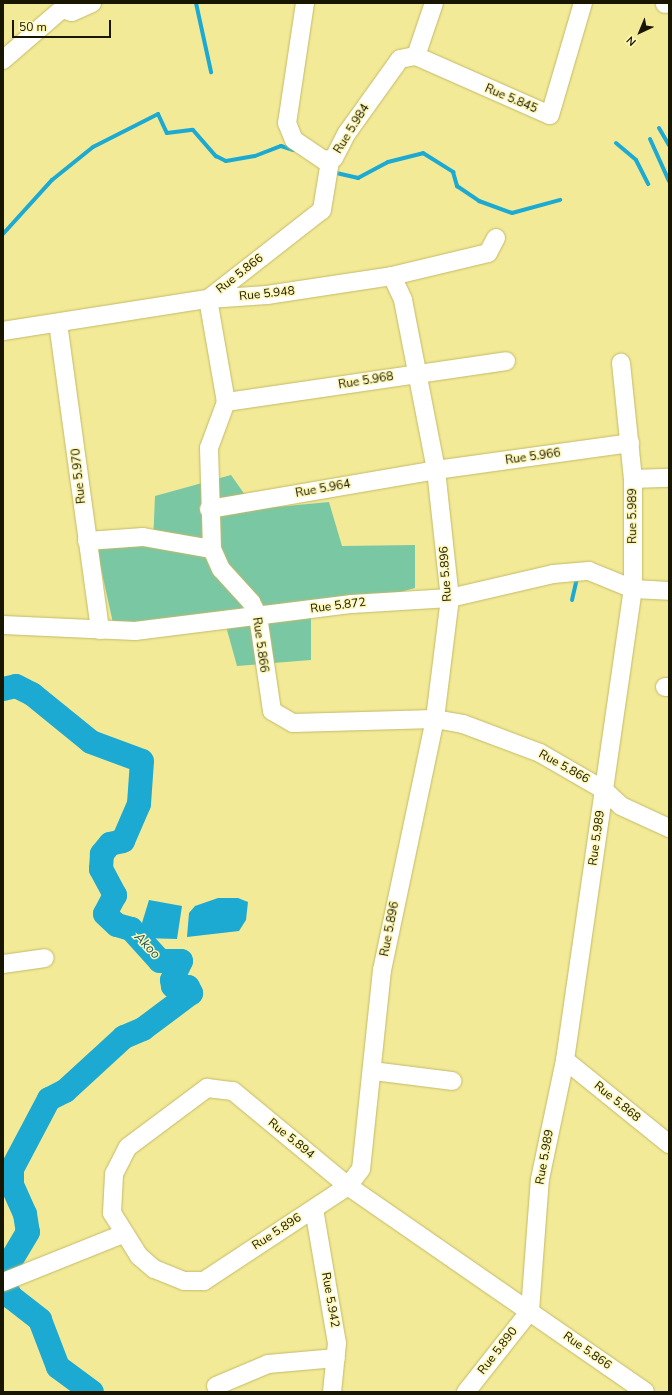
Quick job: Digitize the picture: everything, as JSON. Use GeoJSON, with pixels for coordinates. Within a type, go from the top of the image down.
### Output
{"type":"FeatureCollection","features":[{"type":"Feature","properties":{"kind":"street"},"geometry":{"type":"LineString","coordinates":[[3,60],[62,9],[72,12],[92,3]]}},
{"type":"Feature","properties":{"kind":"street","name":"Rue 5.984"},"geometry":{"type":"LineString","coordinates":[[305,3],[287,123],[294,140],[330,161],[390,71],[404,57],[416,56]]}},
{"type":"Feature","properties":{"kind":"street"},"geometry":{"type":"LineString","coordinates":[[416,56],[434,3]]}},
{"type":"Feature","properties":{"kind":"street","name":"Rue 5.845"},"geometry":{"type":"LineString","coordinates":[[416,56],[550,115],[584,3]]}},
{"type":"Feature","properties":{"kind":"street","name":"Rue 5.866"},"geometry":{"type":"LineString","coordinates":[[330,161],[322,210],[208,299],[226,402],[209,448],[212,549],[221,570],[251,602],[258,616],[267,694],[272,711],[280,718],[293,723],[435,719],[463,724],[540,753],[604,790],[621,806],[669,828]]}},
{"type":"Feature","properties":{"kind":"street","name":"Rue 5.948"},"geometry":{"type":"LineString","coordinates":[[3,331],[208,299],[267,295],[392,276],[488,253],[496,238]]}},
{"type":"Feature","properties":{"kind":"street","name":"Rue 5.896"},"geometry":{"type":"LineString","coordinates":[[123,1234],[154,1269],[184,1281],[204,1281],[348,1186],[361,1169],[373,1071],[382,970],[435,719],[450,598],[436,470],[401,293],[392,276]]}},
{"type":"Feature","properties":{"kind":"street","name":"Rue 5.970"},"geometry":{"type":"LineString","coordinates":[[58,323],[100,630]]}},
{"type":"Feature","properties":{"kind":"street","name":"Rue 5.968"},"geometry":{"type":"LineString","coordinates":[[226,402],[506,361]]}},
{"type":"Feature","properties":{"kind":"street","name":"Rue 5.989"},"geometry":{"type":"LineString","coordinates":[[530,1310],[540,1179],[565,1060],[633,589],[633,479],[621,363]]}},
{"type":"Feature","properties":{"kind":"street","name":"Rue 5.966"},"geometry":{"type":"LineString","coordinates":[[436,470],[630,443]]}},
{"type":"Feature","properties":{"kind":"street","name":"Rue 5.964"},"geometry":{"type":"LineString","coordinates":[[210,509],[436,470]]}},
{"type":"Feature","properties":{"kind":"street"},"geometry":{"type":"LineString","coordinates":[[633,479],[669,478]]}},
{"type":"Feature","properties":{"kind":"street"},"geometry":{"type":"LineString","coordinates":[[87,541],[143,537],[212,549]]}},
{"type":"Feature","properties":{"kind":"street","name":"Rue 5.872"},"geometry":{"type":"LineString","coordinates":[[3,625],[135,631],[385,601],[450,598],[553,574],[589,571],[633,589],[669,591]]}},
{"type":"Feature","properties":{"kind":"street"},"geometry":{"type":"LineString","coordinates":[[3,964],[45,958]]}},
{"type":"Feature","properties":{"kind":"street","name":"Rue 5.868"},"geometry":{"type":"LineString","coordinates":[[565,1060],[668,1140]]}},
{"type":"Feature","properties":{"kind":"street"},"geometry":{"type":"LineString","coordinates":[[373,1071],[452,1081]]}},
{"type":"Feature","properties":{"kind":"street","name":"Rue 5.894"},"geometry":{"type":"LineString","coordinates":[[123,1234],[112,1213],[112,1193],[120,1160],[142,1133],[207,1088],[233,1092],[348,1186],[530,1310]]}},
{"type":"Feature","properties":{"kind":"street","name":"Rue 5.942"},"geometry":{"type":"LineString","coordinates":[[314,1208],[337,1343],[332,1392]]}},
{"type":"Feature","properties":{"kind":"street"},"geometry":{"type":"LineString","coordinates":[[3,1282],[123,1234]]}},
{"type":"Feature","properties":{"kind":"street","name":"Rue 5.866"},"geometry":{"type":"LineString","coordinates":[[530,1310],[645,1392]]}},
{"type":"Feature","properties":{"kind":"street","name":"Rue 5.890"},"geometry":{"type":"LineString","coordinates":[[466,1392],[530,1310]]}},
{"type":"Feature","properties":{"kind":"street"},"geometry":{"type":"LineString","coordinates":[[216,1386],[268,1364],[336,1358]]}},
{"type":"Feature","properties":{"kind":"green space"},"geometry":{"type":"Polygon","coordinates":[[[231,475],[255,509],[329,502],[342,546],[415,545],[415,588],[311,616],[311,660],[237,666],[224,619],[113,623],[96,546],[153,544],[155,496],[231,475]]]}},
{"type":"Feature","properties":{"kind":"water"},"geometry":{"type":"Polygon","coordinates":[[[218,898],[238,898],[248,902],[246,920],[239,931],[187,937],[189,913],[195,906],[218,898]]]}},
{"type":"Feature","properties":{"kind":"water"},"geometry":{"type":"Polygon","coordinates":[[[149,900],[182,906],[177,939],[144,938],[142,923],[149,900]]]}},
{"type":"Feature","properties":{"kind":"waterway"},"geometry":{"type":"LineString","coordinates":[[196,3],[211,72]]}},
{"type":"Feature","properties":{"kind":"waterway"},"geometry":{"type":"LineString","coordinates":[[3,234],[52,180],[93,147],[158,114],[167,133],[193,130],[216,156],[226,161],[255,156],[281,146],[293,150]]}},
{"type":"Feature","properties":{"kind":"waterway"},"geometry":{"type":"LineString","coordinates":[[659,128],[669,145]]}},
{"type":"Feature","properties":{"kind":"waterway"},"geometry":{"type":"LineString","coordinates":[[650,139],[669,181]]}},
{"type":"Feature","properties":{"kind":"waterway"},"geometry":{"type":"LineString","coordinates":[[616,143],[636,160],[648,184]]}},
{"type":"Feature","properties":{"kind":"waterway"},"geometry":{"type":"LineString","coordinates":[[332,172],[358,178],[388,162],[423,153],[453,172],[457,186],[479,201],[512,213],[560,200]]}},
{"type":"Feature","properties":{"kind":"waterway"},"geometry":{"type":"LineString","coordinates":[[572,600],[577,579]]}},
{"type":"Feature","properties":{"kind":"waterway","name":"Akoo"},"geometry":{"type":"LineString","coordinates":[[3,689],[16,686],[32,694],[91,742],[142,761],[139,804],[123,841],[110,844],[102,854],[101,869],[115,895],[105,914],[117,925],[131,929],[160,961],[181,961],[172,980],[173,986],[188,987],[191,993],[143,1029],[124,1037],[65,1091],[49,1099],[12,1169],[12,1185],[25,1214],[28,1232],[3,1274]]}},
{"type":"Feature","properties":{"kind":"waterway"},"geometry":{"type":"LineString","coordinates":[[3,1282],[11,1297],[40,1320],[58,1367],[92,1392]]}}]}
